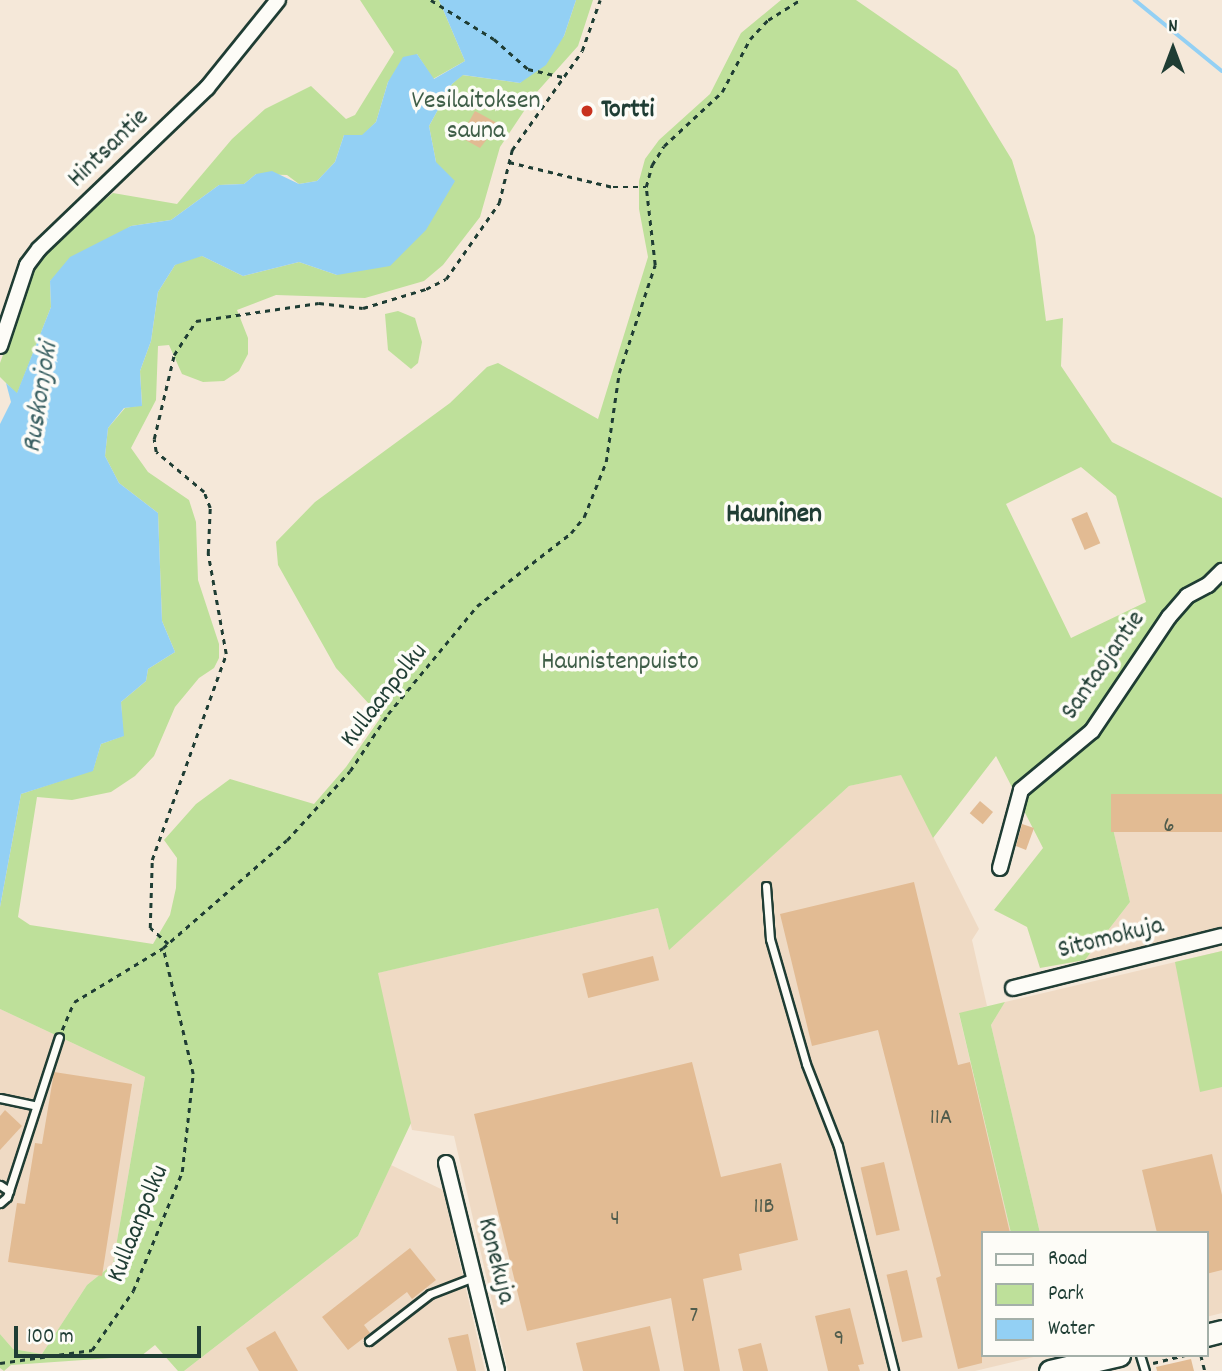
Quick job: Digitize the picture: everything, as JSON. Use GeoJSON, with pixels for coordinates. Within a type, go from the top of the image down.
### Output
{"type":"FeatureCollection","features":[{"type":"Feature","properties":{"kind":"street","name":"Hintsantie"},"geometry":{"type":"LineString","coordinates":[[0,346],[27,265],[39,249],[207,88],[278,0]]}},
{"type":"Feature","properties":{"kind":"street","name":"Santaojantie"},"geometry":{"type":"LineString","coordinates":[[1000,868],[1021,790],[1092,731],[1169,617],[1187,596],[1208,585],[1222,570]]}},
{"type":"Feature","properties":{"kind":"street","name":"Sitomokuja"},"geometry":{"type":"LineString","coordinates":[[1013,989],[1222,936]]}},
{"type":"Feature","properties":{"kind":"street","name":"Konekuja"},"geometry":{"type":"LineString","coordinates":[[446,1163],[497,1371]]}},
{"type":"Feature","properties":{"kind":"street"},"geometry":{"type":"LineString","coordinates":[[1050,1371],[1110,1357]]}},
{"type":"Feature","properties":{"kind":"lane"},"geometry":{"type":"LineString","coordinates":[[766,886],[770,939],[806,1065],[838,1146],[894,1371]]}},
{"type":"Feature","properties":{"kind":"lane"},"geometry":{"type":"LineString","coordinates":[[0,1203],[9,1191],[34,1105],[59,1037]]}},
{"type":"Feature","properties":{"kind":"lane"},"geometry":{"type":"LineString","coordinates":[[0,1098],[34,1105]]}},
{"type":"Feature","properties":{"kind":"lane"},"geometry":{"type":"LineString","coordinates":[[0,1185],[9,1191]]}},
{"type":"Feature","properties":{"kind":"lane"},"geometry":{"type":"LineString","coordinates":[[369,1341],[430,1294],[474,1278]]}},
{"type":"Feature","properties":{"kind":"path"},"geometry":{"type":"LineString","coordinates":[[431,0],[494,39],[528,69],[564,77]]}},
{"type":"Feature","properties":{"kind":"path"},"geometry":{"type":"LineString","coordinates":[[167,944],[150,928],[152,860],[226,654],[208,554],[210,508],[204,492],[156,452],[155,439],[174,355],[196,321],[319,303],[363,308],[426,289],[446,279],[499,203],[509,162],[527,122],[564,77],[592,34],[600,0]]}},
{"type":"Feature","properties":{"kind":"path"},"geometry":{"type":"LineString","coordinates":[[509,162],[613,187],[646,187],[664,146],[722,92],[750,40],[768,20],[800,0]]}},
{"type":"Feature","properties":{"kind":"path","name":"Kullaanpolku"},"geometry":{"type":"LineString","coordinates":[[0,1363],[92,1350],[133,1291],[182,1172],[193,1074],[163,948],[318,809],[477,606],[571,533],[584,517],[606,462],[619,373],[655,265],[646,187]]}},
{"type":"Feature","properties":{"kind":"path"},"geometry":{"type":"LineString","coordinates":[[59,1037],[74,1002],[163,948]]}},
{"type":"Feature","properties":{"kind":"shaded area"},"geometry":{"type":"Polygon","coordinates":[[[902,774],[979,929],[972,940],[987,1006],[959,1014],[1011,1231],[981,1231],[981,1357],[1034,1357],[975,1371],[508,1371],[454,1136],[412,1130],[377,973],[658,908],[669,949],[849,786],[902,774]]]}},
{"type":"Feature","properties":{"kind":"shaded area"},"geometry":{"type":"Polygon","coordinates":[[[1222,794],[1222,928],[1085,960],[1130,902],[1111,820],[1222,794]]]}},
{"type":"Feature","properties":{"kind":"shaded area"},"geometry":{"type":"Polygon","coordinates":[[[1222,951],[1222,1313],[1208,1316],[1208,1231],[1040,1231],[991,1025],[1005,1002],[1222,951]]]}},
{"type":"Feature","properties":{"kind":"shaded area"},"geometry":{"type":"Polygon","coordinates":[[[0,1009],[145,1077],[113,1264],[87,1285],[42,1354],[13,1349],[0,1334],[0,1009]]]}},
{"type":"Feature","properties":{"kind":"shaded area"},"geometry":{"type":"Polygon","coordinates":[[[391,1165],[443,1190],[485,1371],[184,1371],[358,1236],[391,1165]]]}},
{"type":"Feature","properties":{"kind":"green space"},"geometry":{"type":"Polygon","coordinates":[[[360,0],[439,0],[465,61],[433,79],[417,54],[388,82],[376,122],[362,136],[344,135],[335,162],[317,181],[299,184],[287,175],[256,174],[244,184],[219,185],[171,220],[131,226],[50,281],[51,307],[17,394],[0,377],[0,363],[36,265],[55,240],[113,193],[177,204],[232,139],[265,109],[311,86],[346,119],[355,115],[394,52],[360,0]]]}},
{"type":"Feature","properties":{"kind":"green space","name":"Haunistenpuisto"},"geometry":{"type":"Polygon","coordinates":[[[576,0],[593,0],[578,46],[536,93],[500,147],[480,217],[443,265],[424,281],[365,298],[276,295],[237,310],[248,338],[248,354],[239,371],[224,381],[203,382],[182,374],[169,345],[158,346],[156,400],[131,448],[148,472],[189,500],[196,522],[198,580],[219,644],[219,658],[214,668],[199,678],[175,707],[154,756],[135,776],[111,792],[72,800],[37,797],[18,917],[30,925],[153,944],[170,915],[176,888],[177,858],[164,840],[196,804],[230,779],[314,804],[346,767],[381,717],[336,668],[278,565],[276,542],[315,502],[450,403],[487,367],[498,363],[598,419],[648,257],[639,209],[639,181],[645,159],[659,140],[710,94],[741,33],[781,0],[856,0],[957,70],[1012,160],[1035,236],[1046,321],[1063,318],[1061,366],[1112,442],[1222,498],[1222,794],[1111,820],[1130,902],[1085,960],[1040,968],[1027,927],[994,910],[1043,848],[996,756],[933,838],[901,775],[849,786],[669,950],[658,908],[378,973],[411,1123],[358,1236],[184,1371],[178,1371],[155,1345],[141,1356],[11,1365],[4,1371],[0,1368],[0,1334],[13,1349],[42,1354],[87,1285],[113,1264],[145,1077],[0,1009],[0,907],[21,794],[93,770],[101,744],[123,736],[121,702],[146,681],[148,669],[175,652],[162,621],[158,513],[119,483],[105,456],[108,428],[125,408],[142,405],[140,371],[151,341],[158,292],[175,265],[187,258],[202,256],[243,276],[299,262],[337,275],[436,162],[429,126],[452,84],[462,75],[520,83],[564,36],[576,0]],[[1081,467],[1006,504],[1071,638],[1146,602],[1116,496],[1081,467]]]}},
{"type":"Feature","properties":{"kind":"green space"},"geometry":{"type":"Polygon","coordinates":[[[398,311],[415,318],[422,342],[418,363],[411,369],[388,350],[385,314],[398,311]]]}},
{"type":"Feature","properties":{"kind":"green space"},"geometry":{"type":"Polygon","coordinates":[[[1222,951],[1222,1087],[1200,1092],[1175,962],[1222,951]]]}},
{"type":"Feature","properties":{"kind":"green space"},"geometry":{"type":"Polygon","coordinates":[[[1005,1002],[991,1025],[1040,1231],[1011,1231],[959,1013],[1005,1002]]]}},
{"type":"Feature","properties":{"kind":"water","name":"Ruskonjoki"},"geometry":{"type":"Polygon","coordinates":[[[439,0],[576,0],[564,36],[546,65],[520,83],[463,75],[452,84],[429,126],[436,162],[455,181],[426,230],[390,266],[337,275],[299,262],[243,276],[202,256],[175,265],[158,292],[151,341],[140,371],[142,406],[124,408],[108,428],[105,456],[119,483],[158,513],[162,621],[175,652],[148,669],[146,681],[121,702],[124,736],[101,744],[93,771],[21,794],[0,907],[0,424],[11,402],[6,383],[17,393],[51,307],[50,281],[70,257],[131,226],[171,220],[219,185],[244,184],[256,174],[272,171],[299,184],[317,181],[335,162],[344,135],[362,135],[376,122],[388,82],[403,57],[417,54],[434,79],[465,61],[439,0]]]}},
{"type":"Feature","properties":{"kind":"building"},"geometry":{"type":"Polygon","coordinates":[[[475,111],[499,124],[480,148],[460,137],[475,111]]]}},
{"type":"Feature","properties":{"kind":"building"},"geometry":{"type":"Polygon","coordinates":[[[1087,512],[1100,543],[1085,550],[1071,519],[1087,512]]]}},
{"type":"Feature","properties":{"kind":"building"},"geometry":{"type":"Polygon","coordinates":[[[1111,794],[1222,794],[1222,832],[1111,832],[1111,794]]]}},
{"type":"Feature","properties":{"kind":"building"},"geometry":{"type":"Polygon","coordinates":[[[980,801],[993,812],[983,824],[970,813],[980,801]]]}},
{"type":"Feature","properties":{"kind":"building"},"geometry":{"type":"Polygon","coordinates":[[[1022,824],[1034,828],[1026,850],[1016,846],[1022,824]]]}},
{"type":"Feature","properties":{"kind":"building"},"geometry":{"type":"Polygon","coordinates":[[[914,882],[958,1065],[970,1062],[1010,1231],[981,1231],[982,1363],[958,1369],[936,1278],[941,1276],[878,1030],[812,1046],[780,914],[914,882]]]}},
{"type":"Feature","properties":{"kind":"building"},"geometry":{"type":"Polygon","coordinates":[[[653,956],[659,980],[588,998],[582,974],[653,956]]]}},
{"type":"Feature","properties":{"kind":"building"},"geometry":{"type":"Polygon","coordinates":[[[692,1062],[721,1177],[781,1163],[798,1240],[739,1254],[742,1270],[703,1279],[720,1371],[684,1371],[671,1298],[527,1331],[474,1114],[692,1062]]]}},
{"type":"Feature","properties":{"kind":"building"},"geometry":{"type":"Polygon","coordinates":[[[54,1072],[132,1084],[102,1276],[8,1262],[17,1203],[25,1204],[35,1143],[42,1144],[54,1072]]]}},
{"type":"Feature","properties":{"kind":"building"},"geometry":{"type":"Polygon","coordinates":[[[5,1110],[22,1126],[0,1150],[0,1116],[5,1110]]]}},
{"type":"Feature","properties":{"kind":"building"},"geometry":{"type":"Polygon","coordinates":[[[1212,1154],[1222,1195],[1222,1270],[1208,1274],[1208,1231],[1157,1231],[1142,1170],[1212,1154]]]}},
{"type":"Feature","properties":{"kind":"building"},"geometry":{"type":"Polygon","coordinates":[[[884,1162],[900,1230],[876,1236],[861,1167],[884,1162]]]}},
{"type":"Feature","properties":{"kind":"building"},"geometry":{"type":"Polygon","coordinates":[[[410,1248],[436,1280],[412,1299],[407,1292],[364,1325],[370,1333],[348,1350],[322,1317],[410,1248]]]}},
{"type":"Feature","properties":{"kind":"building"},"geometry":{"type":"Polygon","coordinates":[[[907,1270],[923,1337],[902,1342],[887,1275],[907,1270]]]}},
{"type":"Feature","properties":{"kind":"building"},"geometry":{"type":"Polygon","coordinates":[[[850,1308],[864,1364],[858,1365],[860,1371],[828,1371],[815,1316],[850,1308]]]}},
{"type":"Feature","properties":{"kind":"building"},"geometry":{"type":"Polygon","coordinates":[[[650,1326],[660,1371],[583,1371],[576,1343],[650,1326]]]}},
{"type":"Feature","properties":{"kind":"building"},"geometry":{"type":"Polygon","coordinates":[[[275,1331],[298,1371],[259,1371],[246,1348],[275,1331]]]}},
{"type":"Feature","properties":{"kind":"building"},"geometry":{"type":"Polygon","coordinates":[[[468,1334],[476,1371],[457,1371],[448,1338],[468,1334]]]}},
{"type":"Feature","properties":{"kind":"building"},"geometry":{"type":"Polygon","coordinates":[[[761,1343],[768,1371],[743,1371],[738,1349],[761,1343]]]}},
{"type":"Feature","properties":{"kind":"building"},"geometry":{"type":"Polygon","coordinates":[[[1191,1359],[1194,1371],[1157,1371],[1156,1367],[1191,1359]]]}},
{"type":"Feature","properties":{"kind":"waterway"},"geometry":{"type":"LineString","coordinates":[[1135,0],[1222,71]]}},
{"type":"Feature","properties":{"kind":"place","name":"Tortti"},"geometry":{"type":"Point","coordinates":[587,111]}},
{"type":"Feature","properties":{"kind":"district","name":"Hauninen"},"geometry":{"type":"Point","coordinates":[774,516]}},
{"type":"Feature","properties":{"kind":"park label","name":"Vesilaitoksen sauna"},"geometry":{"type":"Point","coordinates":[476,117]}}]}
